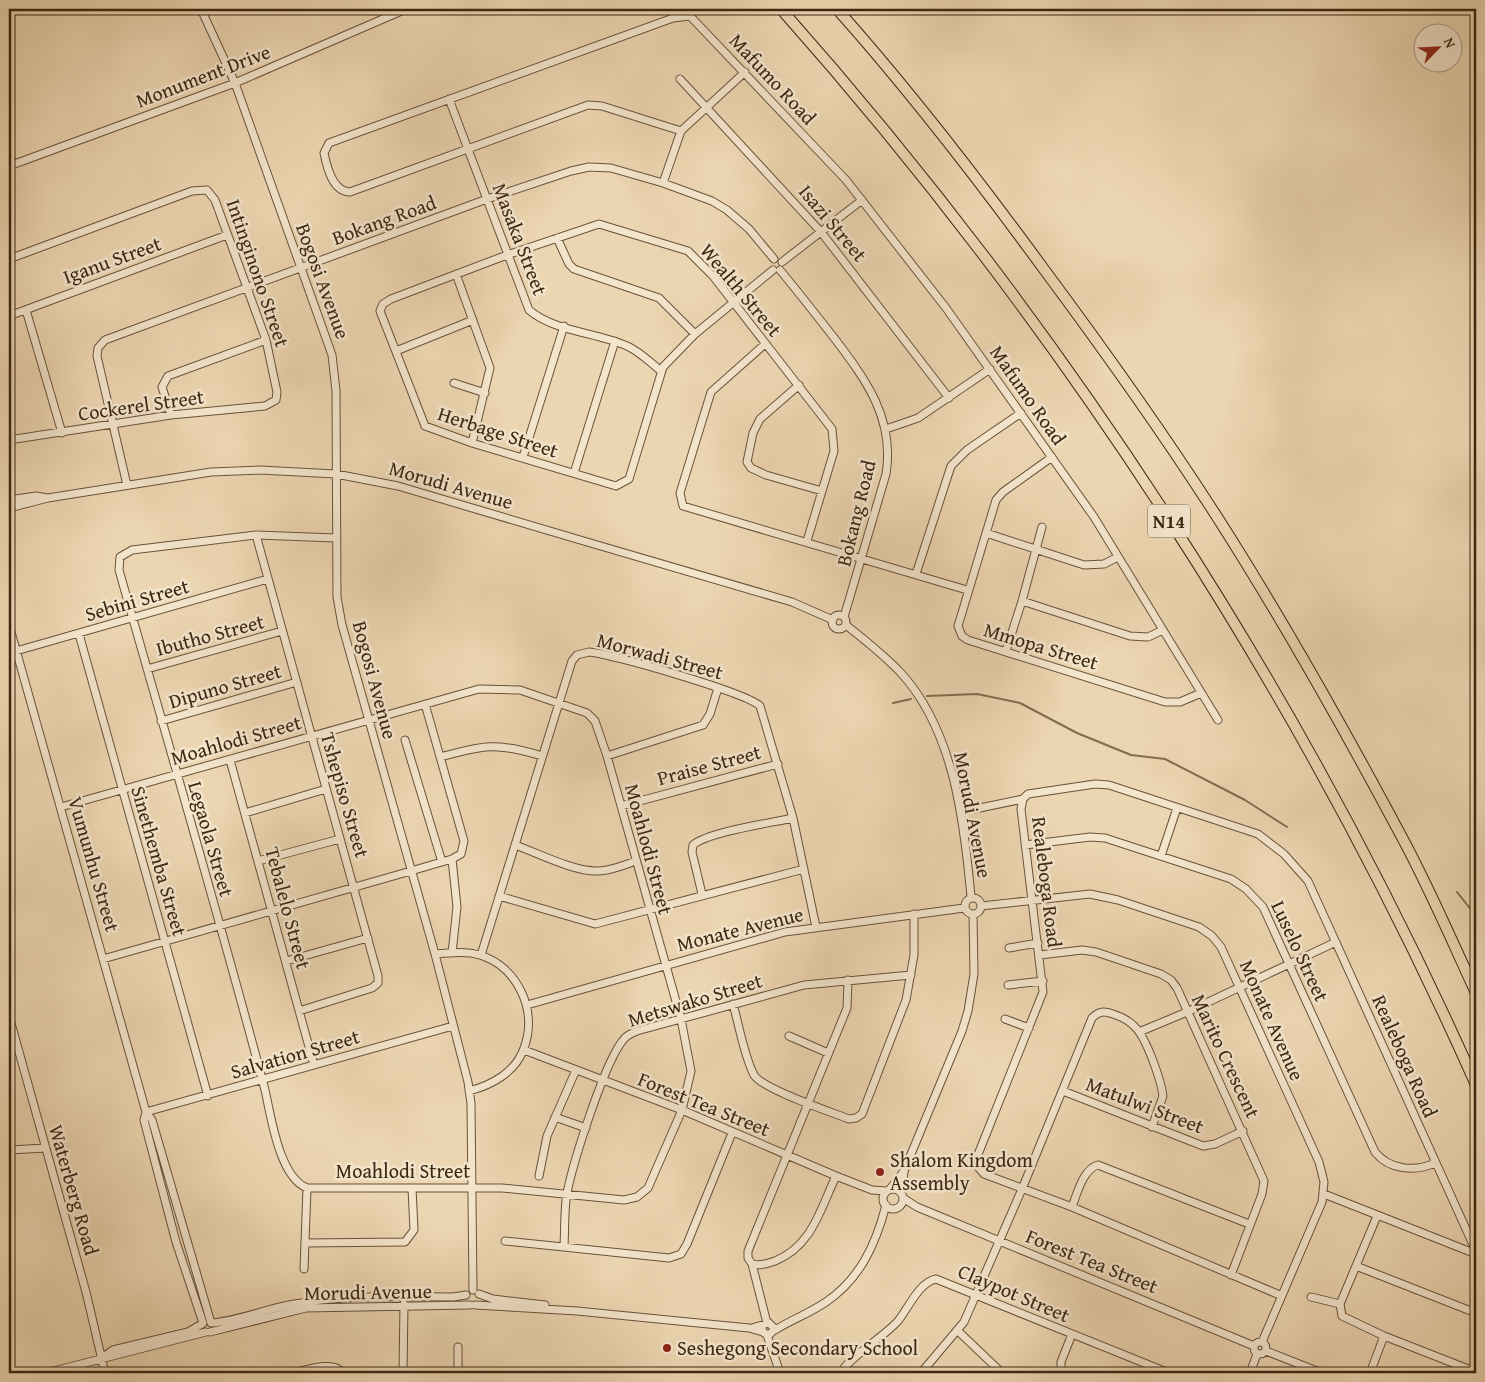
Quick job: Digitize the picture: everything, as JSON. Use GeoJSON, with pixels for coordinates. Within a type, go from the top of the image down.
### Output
{"type":"FeatureCollection","features":[{"type":"Feature","properties":{"kind":"highway","name":"N14"},"geometry":{"type":"LineString","coordinates":[[781,9],[894,141],[1031,320],[1102,420],[1168,519],[1241,636],[1333,798],[1394,912],[1476,1085]]}},
{"type":"Feature","properties":{"kind":"highway","name":"N14"},"geometry":{"type":"LineString","coordinates":[[836,9],[925,113],[1000,209],[1139,400],[1218,518],[1298,649],[1406,846],[1476,993]]}},
{"type":"Feature","properties":{"kind":"street","name":"Bogosi Avenue"},"geometry":{"type":"LineString","coordinates":[[201,9],[235,83],[325,331],[333,361],[336,391],[336,583],[339,610],[368,720],[435,954],[469,1091],[476,1292]]}},
{"type":"Feature","properties":{"kind":"street","name":"Monument Drive"},"geometry":{"type":"LineString","coordinates":[[9,166],[235,83],[406,9]]}},
{"type":"Feature","properties":{"kind":"street","name":"Mafumo Road"},"geometry":{"type":"LineString","coordinates":[[681,131],[602,106],[588,106],[350,192],[338,189],[326,164],[324,153],[329,143],[449,99],[684,15],[694,18],[824,156],[862,200],[946,308],[1094,517],[1218,720]]}},
{"type":"Feature","properties":{"kind":"street"},"geometry":{"type":"LineString","coordinates":[[664,183],[681,131],[745,72]]}},
{"type":"Feature","properties":{"kind":"street","name":"Isazi Street"},"geometry":{"type":"LineString","coordinates":[[680,79],[821,232],[950,398]]}},
{"type":"Feature","properties":{"kind":"street","name":"Masaka Street"},"geometry":{"type":"LineString","coordinates":[[449,99],[529,310],[564,326],[629,346],[661,371]]}},
{"type":"Feature","properties":{"kind":"street","name":"Bokang Road"},"geometry":{"type":"LineString","coordinates":[[127,485],[97,356],[101,343],[111,337],[487,199],[571,171],[597,166],[664,183],[721,205],[749,229],[774,259],[782,262]]}},
{"type":"Feature","properties":{"kind":"street","name":"Intinginono Street"},"geometry":{"type":"LineString","coordinates":[[9,259],[202,189],[213,195],[266,340],[277,392],[276,400]]}},
{"type":"Feature","properties":{"kind":"street"},"geometry":{"type":"LineString","coordinates":[[661,371],[695,334],[777,270],[782,262],[862,200]]}},
{"type":"Feature","properties":{"kind":"street","name":"Wealth Street"},"geometry":{"type":"LineString","coordinates":[[382,317],[380,309],[388,301],[507,255],[604,224],[683,249],[694,256],[734,303],[799,385],[828,423],[834,434],[834,451],[807,541]]}},
{"type":"Feature","properties":{"kind":"street","name":"Iganu Street"},"geometry":{"type":"LineString","coordinates":[[9,316],[227,235]]}},
{"type":"Feature","properties":{"kind":"street"},"geometry":{"type":"LineString","coordinates":[[557,238],[569,264],[574,270],[659,298],[695,334]]}},
{"type":"Feature","properties":{"kind":"street"},"geometry":{"type":"LineString","coordinates":[[774,259],[770,264],[777,270]]}},
{"type":"Feature","properties":{"kind":"street","name":"Bokang Road"},"geometry":{"type":"LineString","coordinates":[[777,270],[865,379],[877,401],[886,429],[888,453],[886,474],[863,558],[844,617]]}},
{"type":"Feature","properties":{"kind":"street"},"geometry":{"type":"LineString","coordinates":[[456,274],[490,368],[486,393],[472,443]]}},
{"type":"Feature","properties":{"kind":"street"},"geometry":{"type":"LineString","coordinates":[[26,310],[62,432]]}},
{"type":"Feature","properties":{"kind":"street","name":"Herbage Street"},"geometry":{"type":"LineString","coordinates":[[382,317],[425,426],[472,443],[616,486],[629,479],[661,371]]}},
{"type":"Feature","properties":{"kind":"street"},"geometry":{"type":"LineString","coordinates":[[396,351],[473,320]]}},
{"type":"Feature","properties":{"kind":"street"},"geometry":{"type":"LineString","coordinates":[[523,457],[564,326]]}},
{"type":"Feature","properties":{"kind":"street"},"geometry":{"type":"LineString","coordinates":[[171,415],[162,387],[168,376],[266,340]]}},
{"type":"Feature","properties":{"kind":"street"},"geometry":{"type":"LineString","coordinates":[[574,473],[615,341]]}},
{"type":"Feature","properties":{"kind":"street"},"geometry":{"type":"LineString","coordinates":[[765,344],[710,394],[680,493],[680,503],[688,508],[807,541],[967,590]]}},
{"type":"Feature","properties":{"kind":"street"},"geometry":{"type":"LineString","coordinates":[[886,429],[915,420],[990,369]]}},
{"type":"Feature","properties":{"kind":"street"},"geometry":{"type":"LineString","coordinates":[[454,382],[486,393]]}},
{"type":"Feature","properties":{"kind":"street"},"geometry":{"type":"LineString","coordinates":[[799,385],[760,419],[754,433],[747,462],[751,468],[766,475],[822,492]]}},
{"type":"Feature","properties":{"kind":"street","name":"Cockerel Street"},"geometry":{"type":"LineString","coordinates":[[9,440],[114,426],[171,415],[265,406],[276,400]]}},
{"type":"Feature","properties":{"kind":"street"},"geometry":{"type":"LineString","coordinates":[[916,574],[951,466],[966,450],[1021,413]]}},
{"type":"Feature","properties":{"kind":"street","name":"Mmopa Street"},"geometry":{"type":"LineString","coordinates":[[1052,457],[998,497],[967,590],[958,626],[959,632],[968,640],[1165,702],[1180,702],[1201,693]]}},
{"type":"Feature","properties":{"kind":"street","name":"Morudi Avenue"},"geometry":{"type":"LineString","coordinates":[[9,508],[48,498],[192,474],[237,470],[336,474],[398,486],[792,602],[833,620],[833,625],[837,629],[842,629],[846,625],[901,673],[928,710],[939,733],[955,782],[971,897]]}},
{"type":"Feature","properties":{"kind":"street","name":"Morudi Avenue"},"geometry":{"type":"LineString","coordinates":[[9,500],[36,496],[48,498]]}},
{"type":"Feature","properties":{"kind":"street"},"geometry":{"type":"LineString","coordinates":[[1006,651],[1042,527]]}},
{"type":"Feature","properties":{"kind":"street"},"geometry":{"type":"LineString","coordinates":[[986,533],[1092,566],[1104,564],[1118,557]]}},
{"type":"Feature","properties":{"kind":"street","name":"Legaola Street"},"geometry":{"type":"LineString","coordinates":[[307,1188],[296,1181],[286,1165],[118,565],[124,553],[132,550],[256,534],[336,538]]}},
{"type":"Feature","properties":{"kind":"street","name":"Tshepiso Street"},"geometry":{"type":"LineString","coordinates":[[256,534],[378,976],[375,986],[299,1011]]}},
{"type":"Feature","properties":{"kind":"street","name":"Sebini Street"},"geometry":{"type":"LineString","coordinates":[[16,651],[268,579]]}},
{"type":"Feature","properties":{"kind":"street"},"geometry":{"type":"LineString","coordinates":[[1022,601],[1138,637],[1148,637],[1163,630]]}},
{"type":"Feature","properties":{"kind":"street"},"geometry":{"type":"LineString","coordinates":[[833,620],[839,615],[844,617],[846,625]]}},
{"type":"Feature","properties":{"kind":"street","name":"Vumunhu Street"},"geometry":{"type":"LineString","coordinates":[[9,625],[146,1112],[152,1120],[211,1323]]}},
{"type":"Feature","properties":{"kind":"street","name":"Ibutho Street"},"geometry":{"type":"LineString","coordinates":[[147,669],[282,632]]}},
{"type":"Feature","properties":{"kind":"street","name":"Sinethemba Street"},"geometry":{"type":"LineString","coordinates":[[78,634],[208,1096]]}},
{"type":"Feature","properties":{"kind":"street","name":"Morwadi Street"},"geometry":{"type":"LineString","coordinates":[[481,956],[572,661],[577,655],[589,652],[750,698],[760,706],[793,818],[816,926]]}},
{"type":"Feature","properties":{"kind":"street","name":"Dipuno Street"},"geometry":{"type":"LineString","coordinates":[[161,721],[297,682]]}},
{"type":"Feature","properties":{"kind":"street","name":"Moahlodi Street"},"geometry":{"type":"LineString","coordinates":[[61,807],[469,691],[491,688],[520,690],[558,702],[591,716],[599,730],[607,756],[681,1019],[691,1072],[682,1110],[652,1182],[643,1193],[624,1200],[473,1187],[307,1188]]}},
{"type":"Feature","properties":{"kind":"street"},"geometry":{"type":"LineString","coordinates":[[607,756],[703,725],[710,714],[718,688]]}},
{"type":"Feature","properties":{"kind":"street"},"geometry":{"type":"LineString","coordinates":[[103,959],[411,872],[452,859],[461,854],[464,846],[425,704]]}},
{"type":"Feature","properties":{"kind":"street"},"geometry":{"type":"LineString","coordinates":[[405,740],[442,862]]}},
{"type":"Feature","properties":{"kind":"street"},"geometry":{"type":"LineString","coordinates":[[440,757],[476,747],[496,745],[542,756]]}},
{"type":"Feature","properties":{"kind":"street","name":"Tebalelo Street"},"geometry":{"type":"LineString","coordinates":[[230,760],[314,1065]]}},
{"type":"Feature","properties":{"kind":"street","name":"Praise Street"},"geometry":{"type":"LineString","coordinates":[[621,806],[778,764]]}},
{"type":"Feature","properties":{"kind":"street","name":"Realeboga Road"},"geometry":{"type":"LineString","coordinates":[[1282,1296],[1072,1207],[984,1174],[978,1168],[976,1161],[1041,998],[1040,955],[1021,809],[1023,799],[1031,793],[1101,784],[1258,834],[1266,839],[1306,877],[1476,1253]]}},
{"type":"Feature","properties":{"kind":"street"},"geometry":{"type":"LineString","coordinates":[[245,813],[326,789]]}},
{"type":"Feature","properties":{"kind":"street"},"geometry":{"type":"LineString","coordinates":[[976,809],[1023,799]]}},
{"type":"Feature","properties":{"kind":"street"},"geometry":{"type":"LineString","coordinates":[[1161,856],[1176,808]]}},
{"type":"Feature","properties":{"kind":"street"},"geometry":{"type":"LineString","coordinates":[[702,894],[692,852],[693,845],[696,842],[793,818]]}},
{"type":"Feature","properties":{"kind":"street","name":"Luselo Street"},"geometry":{"type":"LineString","coordinates":[[1025,845],[1098,837],[1231,879],[1246,889],[1263,907],[1374,1152],[1384,1161],[1406,1169],[1420,1169],[1435,1164]]}},
{"type":"Feature","properties":{"kind":"street"},"geometry":{"type":"LineString","coordinates":[[258,861],[340,839]]}},
{"type":"Feature","properties":{"kind":"street"},"geometry":{"type":"LineString","coordinates":[[515,845],[585,870],[605,870],[636,861]]}},
{"type":"Feature","properties":{"kind":"street"},"geometry":{"type":"LineString","coordinates":[[452,859],[457,907],[452,953]]}},
{"type":"Feature","properties":{"kind":"street"},"geometry":{"type":"LineString","coordinates":[[499,896],[589,924],[605,922],[702,894],[804,870]]}},
{"type":"Feature","properties":{"kind":"street","name":"Monate Avenue"},"geometry":{"type":"LineString","coordinates":[[981,906],[1080,894],[1101,895],[1199,927],[1212,936],[1221,947],[1319,1162],[1324,1182],[1324,1194],[1262,1342]]}},
{"type":"Feature","properties":{"kind":"street"},"geometry":{"type":"LineString","coordinates":[[971,897],[978,899],[981,906],[979,912],[973,914],[967,912],[964,908],[966,900],[971,897]]}},
{"type":"Feature","properties":{"kind":"street","name":"Monate Avenue"},"geometry":{"type":"LineString","coordinates":[[528,1005],[766,936],[816,926],[964,908]]}},
{"type":"Feature","properties":{"kind":"street"},"geometry":{"type":"LineString","coordinates":[[733,1004],[750,1066],[757,1079],[849,1119],[856,1118],[862,1114],[900,1020],[911,975],[914,948],[914,914]]}},
{"type":"Feature","properties":{"kind":"street","name":"Morudi Avenue"},"geometry":{"type":"LineString","coordinates":[[114,1354],[306,1308],[473,1305],[577,1311],[769,1329],[827,1302],[852,1280],[872,1248],[882,1223],[886,1196],[904,1171],[962,1031],[968,1011],[974,974],[973,914]]}},
{"type":"Feature","properties":{"kind":"street"},"geometry":{"type":"LineString","coordinates":[[286,961],[368,938]]}},
{"type":"Feature","properties":{"kind":"street"},"geometry":{"type":"LineString","coordinates":[[1139,1032],[1188,1012],[1336,942]]}},
{"type":"Feature","properties":{"kind":"street"},"geometry":{"type":"LineString","coordinates":[[1009,948],[1038,943]]}},
{"type":"Feature","properties":{"kind":"street","name":"Marito Crescent"},"geometry":{"type":"LineString","coordinates":[[1040,955],[1089,951],[1161,974],[1171,980],[1177,988],[1264,1181],[1262,1194],[1231,1274]]}},
{"type":"Feature","properties":{"kind":"street"},"geometry":{"type":"LineString","coordinates":[[435,954],[452,953],[481,956],[506,971],[521,991],[528,1005],[529,1020],[524,1050],[512,1066],[497,1080],[469,1091]]}},
{"type":"Feature","properties":{"kind":"street","name":"Metswako Street"},"geometry":{"type":"LineString","coordinates":[[564,1246],[567,1194],[586,1128],[613,1058],[625,1038],[637,1031],[794,987],[911,975]]}},
{"type":"Feature","properties":{"kind":"street"},"geometry":{"type":"LineString","coordinates":[[780,1373],[748,1251],[807,1102],[847,1008],[848,980]]}},
{"type":"Feature","properties":{"kind":"street"},"geometry":{"type":"LineString","coordinates":[[1008,985],[1042,981]]}},
{"type":"Feature","properties":{"kind":"street"},"geometry":{"type":"LineString","coordinates":[[924,1372],[958,1331],[977,1294],[1095,1015],[1104,1011],[1121,1017],[1139,1032],[1163,1096],[1152,1127]]}},
{"type":"Feature","properties":{"kind":"street","name":"Waterberg Road"},"geometry":{"type":"LineString","coordinates":[[9,1016],[103,1357],[105,1373]]}},
{"type":"Feature","properties":{"kind":"street"},"geometry":{"type":"LineString","coordinates":[[1005,1019],[1030,1028]]}},
{"type":"Feature","properties":{"kind":"street","name":"Salvation Street"},"geometry":{"type":"LineString","coordinates":[[146,1112],[453,1026]]}},
{"type":"Feature","properties":{"kind":"street"},"geometry":{"type":"LineString","coordinates":[[789,1036],[828,1053]]}},
{"type":"Feature","properties":{"kind":"street","name":"Forest Tea Street"},"geometry":{"type":"LineString","coordinates":[[524,1050],[682,1110],[786,1156],[886,1196],[898,1190],[902,1199],[918,1207],[1254,1346]]}},
{"type":"Feature","properties":{"kind":"street"},"geometry":{"type":"LineString","coordinates":[[539,1176],[546,1136],[576,1070]]}},
{"type":"Feature","properties":{"kind":"street","name":"Matulwi Street"},"geometry":{"type":"LineString","coordinates":[[1063,1091],[1203,1146],[1216,1144],[1243,1132]]}},
{"type":"Feature","properties":{"kind":"street","name":"Vumunhu Street"},"geometry":{"type":"LineString","coordinates":[[146,1112],[144,1120],[176,1242],[202,1323],[202,1330],[208,1332]]}},
{"type":"Feature","properties":{"kind":"street"},"geometry":{"type":"LineString","coordinates":[[555,1117],[586,1128]]}},
{"type":"Feature","properties":{"kind":"street"},"geometry":{"type":"LineString","coordinates":[[505,1241],[669,1258],[678,1256],[685,1250],[732,1133]]}},
{"type":"Feature","properties":{"kind":"street"},"geometry":{"type":"LineString","coordinates":[[9,1150],[46,1148]]}},
{"type":"Feature","properties":{"kind":"street"},"geometry":{"type":"LineString","coordinates":[[1072,1207],[1085,1175],[1098,1165],[1249,1224]]}},
{"type":"Feature","properties":{"kind":"street","name":"Morudi Avenue"},"geometry":{"type":"LineString","coordinates":[[902,1199],[904,1171]]}},
{"type":"Feature","properties":{"kind":"street"},"geometry":{"type":"LineString","coordinates":[[750,1261],[765,1264],[781,1258],[804,1242],[836,1176]]}},
{"type":"Feature","properties":{"kind":"street"},"geometry":{"type":"LineString","coordinates":[[304,1269],[307,1188]]}},
{"type":"Feature","properties":{"kind":"street"},"geometry":{"type":"LineString","coordinates":[[305,1243],[405,1242],[414,1230],[412,1188]]}},
{"type":"Feature","properties":{"kind":"street"},"geometry":{"type":"LineString","coordinates":[[1324,1194],[1476,1253]]}},
{"type":"Feature","properties":{"kind":"street"},"geometry":{"type":"LineString","coordinates":[[886,1196],[893,1208],[902,1199]]}},
{"type":"Feature","properties":{"kind":"street","name":"Morudi Avenue"},"geometry":{"type":"LineString","coordinates":[[882,1223],[893,1208]]}},
{"type":"Feature","properties":{"kind":"street"},"geometry":{"type":"LineString","coordinates":[[1377,1216],[1340,1304],[1340,1311],[1344,1318],[1384,1336],[1476,1372]]}},
{"type":"Feature","properties":{"kind":"street"},"geometry":{"type":"LineString","coordinates":[[1356,1266],[1476,1313]]}},
{"type":"Feature","properties":{"kind":"street","name":"Claypot Street"},"geometry":{"type":"LineString","coordinates":[[841,1373],[847,1365],[889,1330],[930,1280],[942,1280],[1169,1373]]}},
{"type":"Feature","properties":{"kind":"street"},"geometry":{"type":"LineString","coordinates":[[476,1292],[479,1302],[473,1305],[466,1302],[466,1295],[476,1292]]}},
{"type":"Feature","properties":{"kind":"street","name":"Morudi Avenue"},"geometry":{"type":"LineString","coordinates":[[476,1292],[493,1299],[528,1302],[577,1311]]}},
{"type":"Feature","properties":{"kind":"street","name":"Morudi Avenue"},"geometry":{"type":"LineString","coordinates":[[202,1323],[233,1320],[275,1308],[308,1302],[347,1298],[453,1297],[466,1295]]}},
{"type":"Feature","properties":{"kind":"street"},"geometry":{"type":"LineString","coordinates":[[403,1373],[404,1298]]}},
{"type":"Feature","properties":{"kind":"street"},"geometry":{"type":"LineString","coordinates":[[1311,1298],[1340,1304]]}},
{"type":"Feature","properties":{"kind":"street"},"geometry":{"type":"LineString","coordinates":[[46,1373],[188,1332],[202,1323]]}},
{"type":"Feature","properties":{"kind":"street"},"geometry":{"type":"LineString","coordinates":[[208,1332],[211,1323]]}},
{"type":"Feature","properties":{"kind":"street"},"geometry":{"type":"LineString","coordinates":[[958,1331],[1002,1373]]}},
{"type":"Feature","properties":{"kind":"street"},"geometry":{"type":"LineString","coordinates":[[1061,1373],[1061,1362],[1072,1334]]}},
{"type":"Feature","properties":{"kind":"street"},"geometry":{"type":"LineString","coordinates":[[1370,1373],[1384,1336]]}},
{"type":"Feature","properties":{"kind":"street"},"geometry":{"type":"LineString","coordinates":[[1257,1354],[1254,1351],[1254,1346],[1262,1342],[1266,1346],[1266,1350]]}},
{"type":"Feature","properties":{"kind":"street"},"geometry":{"type":"LineString","coordinates":[[458,1347],[458,1373]]}},
{"type":"Feature","properties":{"kind":"street"},"geometry":{"type":"LineString","coordinates":[[1257,1354],[1261,1354],[1266,1350]]}},
{"type":"Feature","properties":{"kind":"street"},"geometry":{"type":"LineString","coordinates":[[1266,1350],[1322,1373]]}},
{"type":"Feature","properties":{"kind":"street"},"geometry":{"type":"LineString","coordinates":[[1250,1373],[1257,1354]]}},
{"type":"Feature","properties":{"kind":"street"},"geometry":{"type":"LineString","coordinates":[[293,1373],[331,1367],[338,1368],[344,1373]]}},
{"type":"Feature","properties":{"kind":"waterway"},"geometry":{"type":"LineString","coordinates":[[927,696],[977,694],[1020,703],[1077,733],[1131,755],[1165,759],[1245,800],[1287,827]]}},
{"type":"Feature","properties":{"kind":"waterway"},"geometry":{"type":"LineString","coordinates":[[893,703],[911,699]]}},
{"type":"Feature","properties":{"kind":"waterway"},"geometry":{"type":"LineString","coordinates":[[1457,892],[1476,916]]}},
{"type":"Feature","properties":{"kind":"place","name":"Shalom Kingdom Assembly"},"geometry":{"type":"Point","coordinates":[880,1172]}},
{"type":"Feature","properties":{"kind":"place","name":"Seshegong Secondary School"},"geometry":{"type":"Point","coordinates":[667,1348]}}]}
